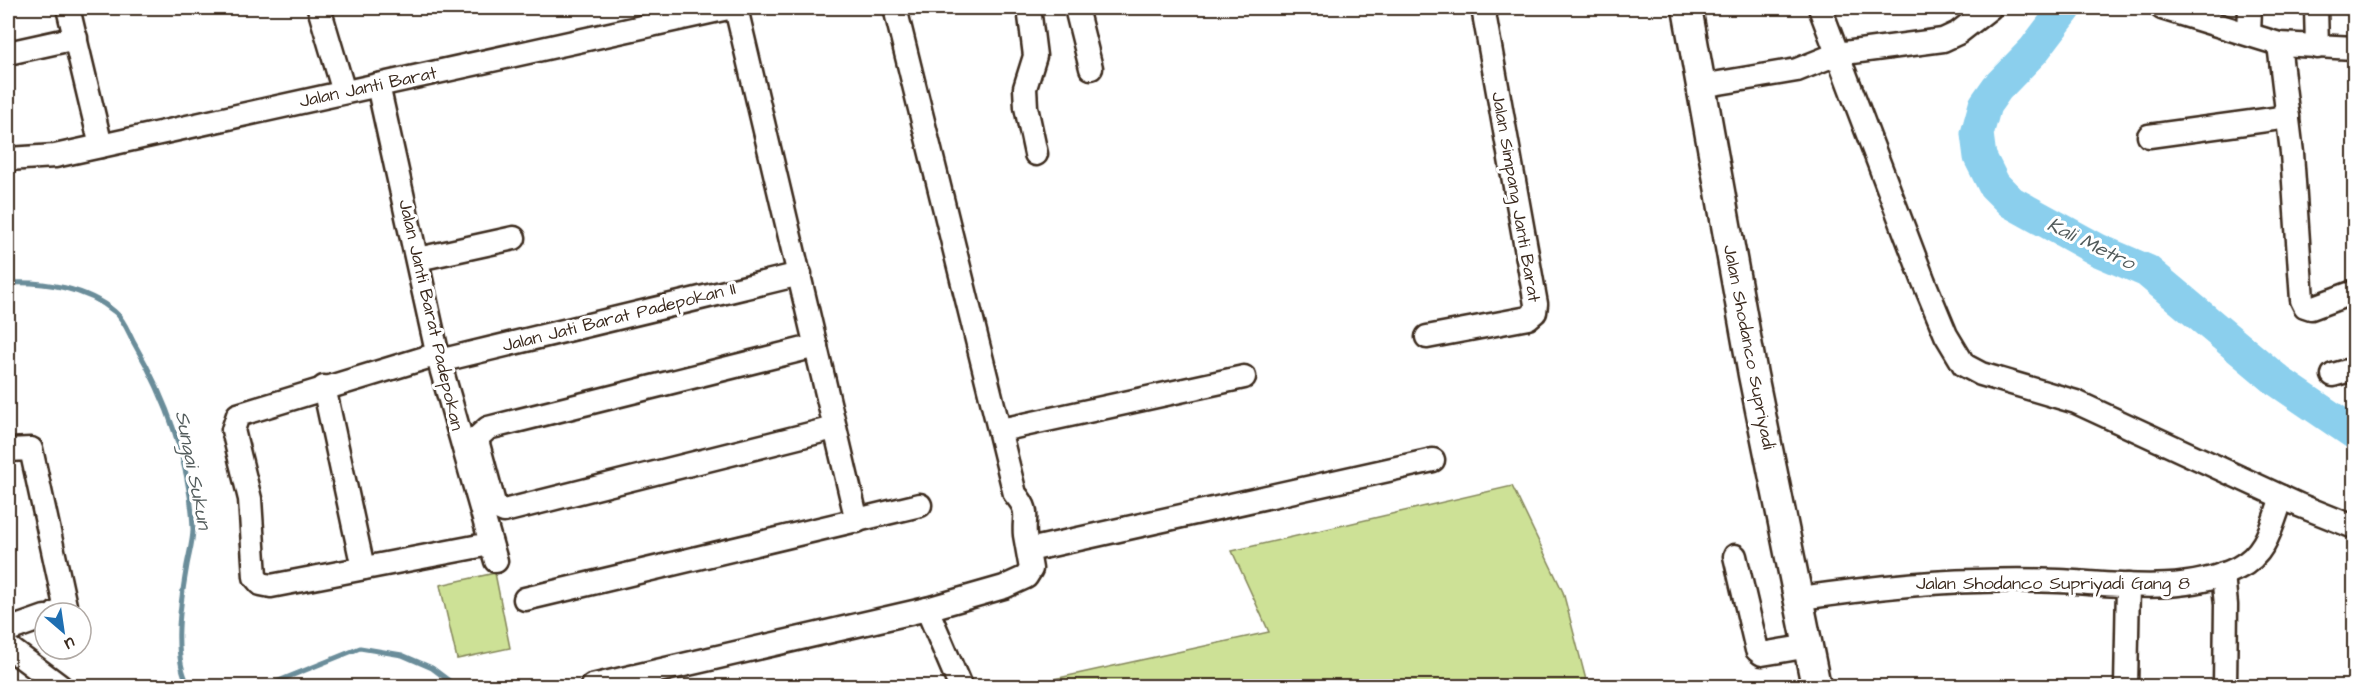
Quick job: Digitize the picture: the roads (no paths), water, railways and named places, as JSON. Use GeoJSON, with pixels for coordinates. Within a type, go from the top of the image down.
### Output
{"type":"FeatureCollection","features":[{"type":"Feature","properties":{"kind":"main road","name":"Jalan Shodanco Supriyadi"},"geometry":{"type":"LineString","coordinates":[[1687,8],[1753,375],[1800,598],[1816,687]]}},
{"type":"Feature","properties":{"kind":"street"},"geometry":{"type":"LineString","coordinates":[[68,8],[101,146]]}},
{"type":"Feature","properties":{"kind":"street"},"geometry":{"type":"LineString","coordinates":[[319,8],[344,92]]}},
{"type":"Feature","properties":{"kind":"street","name":"Jalan Janti Barat"},"geometry":{"type":"LineString","coordinates":[[8,159],[55,156],[728,8]]}},
{"type":"Feature","properties":{"kind":"street"},"geometry":{"type":"LineString","coordinates":[[736,8],[857,521]]}},
{"type":"Feature","properties":{"kind":"street"},"geometry":{"type":"LineString","coordinates":[[592,687],[927,609],[1018,582],[1031,569],[1027,522],[1022,502],[1015,494],[895,8]]}},
{"type":"Feature","properties":{"kind":"street"},"geometry":{"type":"LineString","coordinates":[[1029,8],[1035,56],[1025,88],[1026,107],[1036,154]]}},
{"type":"Feature","properties":{"kind":"street"},"geometry":{"type":"LineString","coordinates":[[1076,8],[1091,68]]}},
{"type":"Feature","properties":{"kind":"street","name":"Jalan Simpang Janti Barat"},"geometry":{"type":"LineString","coordinates":[[1427,337],[1528,318],[1535,312],[1536,304],[1483,8]]}},
{"type":"Feature","properties":{"kind":"street"},"geometry":{"type":"LineString","coordinates":[[1820,8],[1832,56],[1946,335],[1964,364],[1981,374],[2076,402],[2279,505],[2355,527]]}},
{"type":"Feature","properties":{"kind":"street"},"geometry":{"type":"LineString","coordinates":[[1701,86],[1797,70],[1832,56],[1943,40],[1958,33],[1990,8]]}},
{"type":"Feature","properties":{"kind":"street"},"geometry":{"type":"LineString","coordinates":[[2162,8],[2279,44],[2355,48]]}},
{"type":"Feature","properties":{"kind":"street"},"geometry":{"type":"LineString","coordinates":[[2249,34],[2250,8]]}},
{"type":"Feature","properties":{"kind":"street"},"geometry":{"type":"LineString","coordinates":[[2316,8],[2317,47]]}},
{"type":"Feature","properties":{"kind":"street"},"geometry":{"type":"LineString","coordinates":[[8,53],[24,52],[76,38]]}},
{"type":"Feature","properties":{"kind":"street"},"geometry":{"type":"LineString","coordinates":[[2279,44],[2288,117],[2303,303],[2311,308],[2355,292]]}},
{"type":"Feature","properties":{"kind":"street","name":"Jalan Janti Barat Padepokan"},"geometry":{"type":"LineString","coordinates":[[363,568],[493,553],[438,357],[378,85]]}},
{"type":"Feature","properties":{"kind":"street"},"geometry":{"type":"LineString","coordinates":[[2149,136],[2288,117]]}},
{"type":"Feature","properties":{"kind":"street"},"geometry":{"type":"LineString","coordinates":[[418,259],[514,237]]}},
{"type":"Feature","properties":{"kind":"street","name":"Jalan Jati Barat Padepokan II"},"geometry":{"type":"LineString","coordinates":[[363,568],[271,586],[261,584],[255,577],[250,499],[233,430],[235,421],[244,413],[324,387],[438,357],[800,274]]}},
{"type":"Feature","properties":{"kind":"street"},"geometry":{"type":"LineString","coordinates":[[816,346],[488,428],[478,437],[478,444],[495,507],[504,511],[834,428]]}},
{"type":"Feature","properties":{"kind":"street"},"geometry":{"type":"LineString","coordinates":[[1001,430],[1244,377]]}},
{"type":"Feature","properties":{"kind":"street"},"geometry":{"type":"LineString","coordinates":[[324,387],[363,568]]}},
{"type":"Feature","properties":{"kind":"street"},"geometry":{"type":"LineString","coordinates":[[8,450],[30,449],[64,601]]}},
{"type":"Feature","properties":{"kind":"street"},"geometry":{"type":"LineString","coordinates":[[1027,541],[1433,460]]}},
{"type":"Feature","properties":{"kind":"street"},"geometry":{"type":"LineString","coordinates":[[525,599],[920,505]]}},
{"type":"Feature","properties":{"kind":"street","name":"Jalan Shodanco Supriyadi Gang 8"},"geometry":{"type":"LineString","coordinates":[[1800,598],[1910,583],[2054,581],[2128,585],[2190,584],[2241,567],[2259,552],[2267,541],[2279,505]]}},
{"type":"Feature","properties":{"kind":"street"},"geometry":{"type":"LineString","coordinates":[[1735,556],[1757,650],[1762,654],[1809,646]]}},
{"type":"Feature","properties":{"kind":"street"},"geometry":{"type":"LineString","coordinates":[[2223,574],[2226,605],[2225,687]]}},
{"type":"Feature","properties":{"kind":"street"},"geometry":{"type":"LineString","coordinates":[[2126,687],[2128,585]]}},
{"type":"Feature","properties":{"kind":"street"},"geometry":{"type":"LineString","coordinates":[[927,609],[960,687]]}},
{"type":"Feature","properties":{"kind":"street"},"geometry":{"type":"LineString","coordinates":[[8,630],[33,621]]}},
{"type":"Feature","properties":{"kind":"street"},"geometry":{"type":"LineString","coordinates":[[8,647],[60,687]]}},
{"type":"Feature","properties":{"kind":"waterway","name":"Kali Metro"},"geometry":{"type":"LineString","coordinates":[[2066,8],[2034,50],[1997,88],[1985,105],[1977,134],[1980,157],[1994,185],[2011,202],[2098,250],[2147,271],[2278,381],[2354,433]]}},
{"type":"Feature","properties":{"kind":"waterway","name":"Sungai Sukun"},"geometry":{"type":"LineString","coordinates":[[8,283],[36,283],[64,288],[92,297],[104,304],[124,323],[156,386],[175,433],[191,505],[193,534],[182,594],[179,627],[180,659],[189,686]]}},
{"type":"Feature","properties":{"kind":"waterway","name":"Sungai Sukun"},"geometry":{"type":"LineString","coordinates":[[266,686],[360,648],[402,655],[432,668],[456,686]]}}]}
